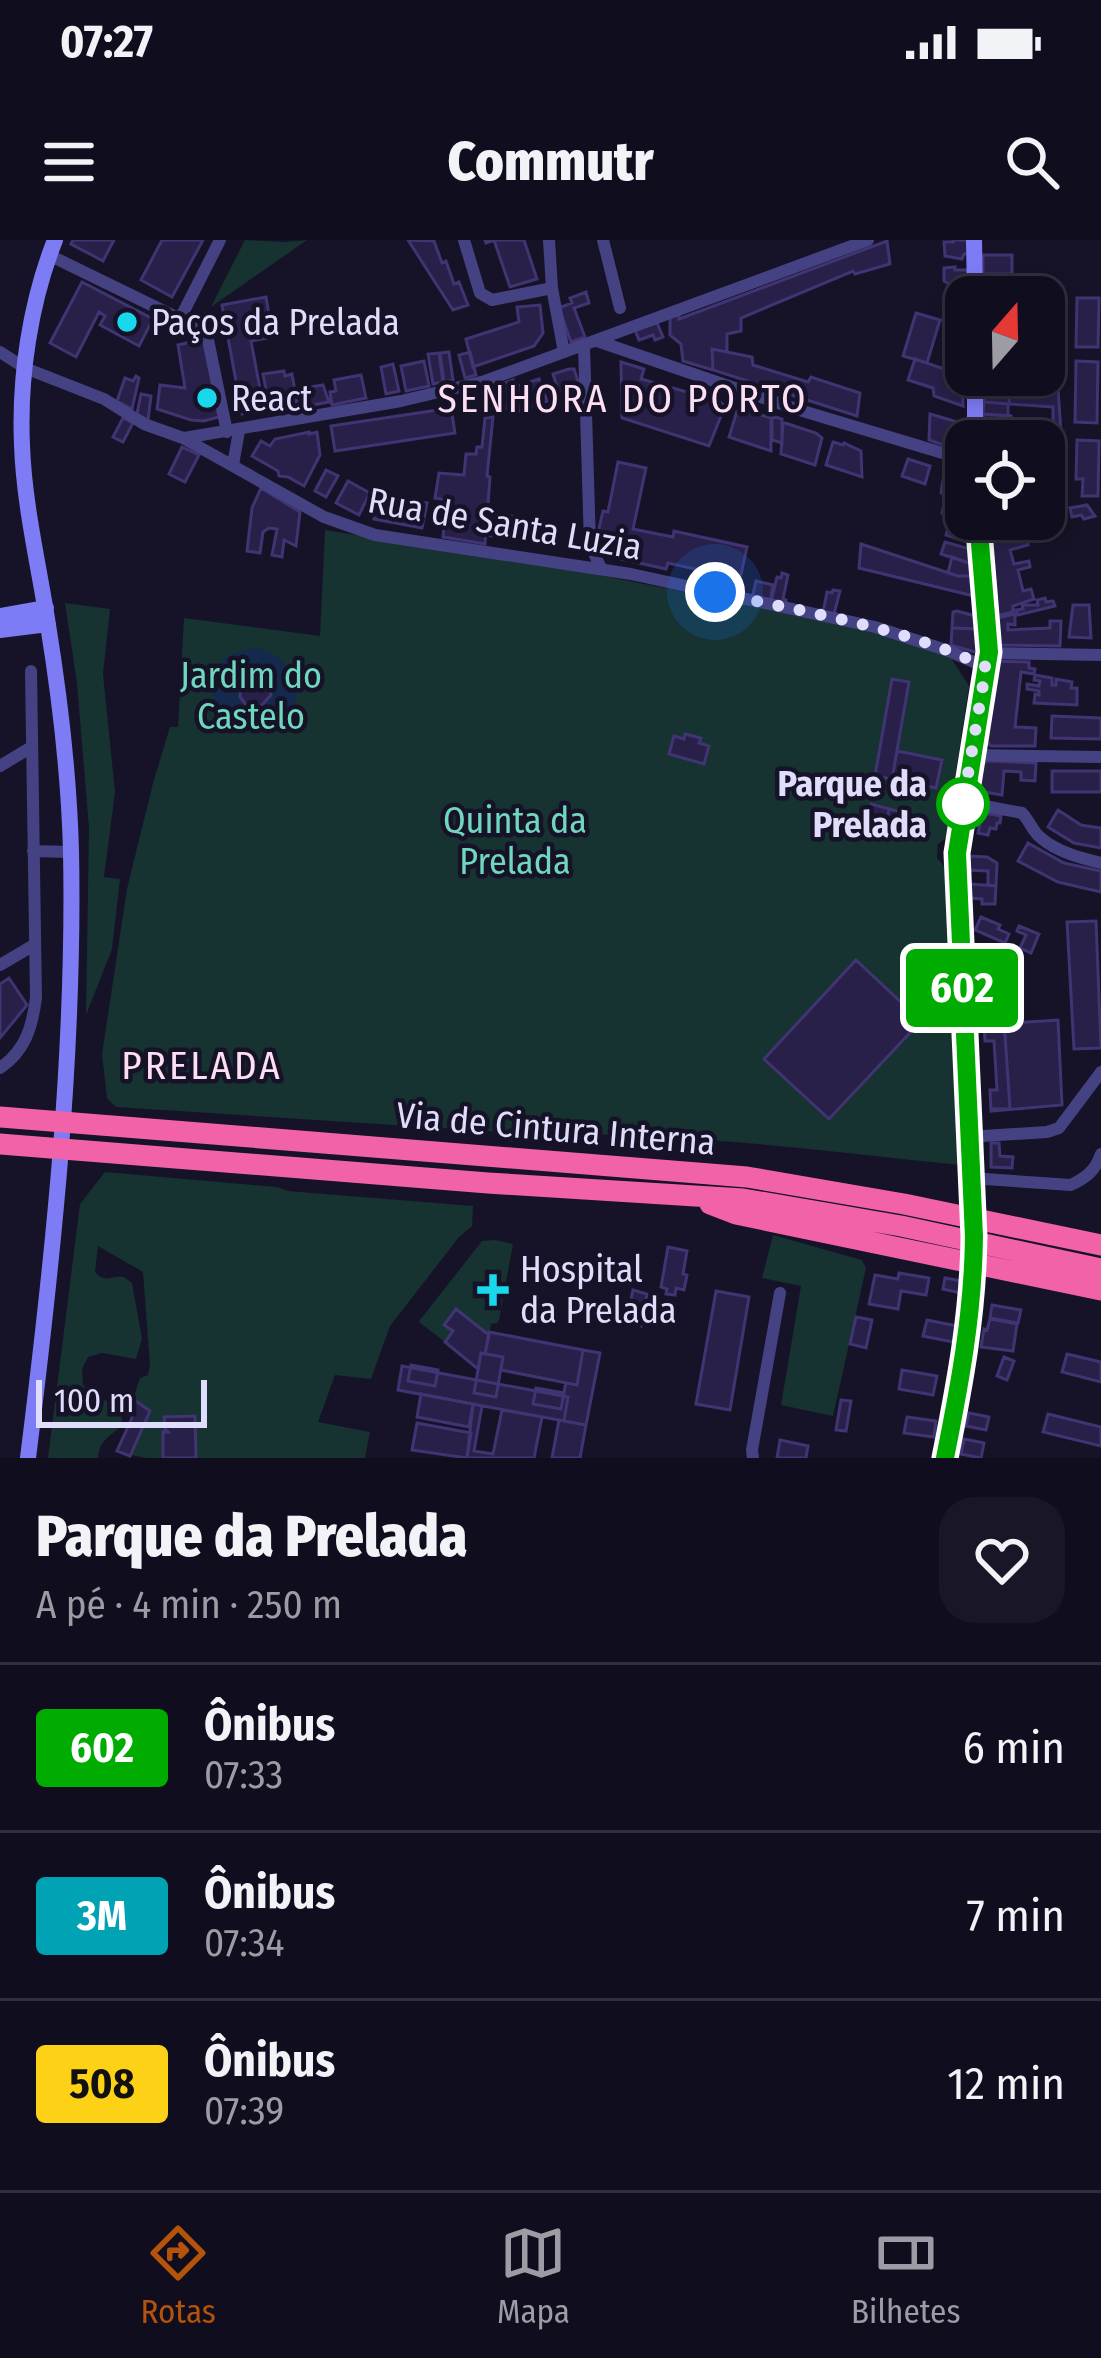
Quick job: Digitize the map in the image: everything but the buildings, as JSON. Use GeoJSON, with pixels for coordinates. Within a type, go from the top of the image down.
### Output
{"type":"FeatureCollection","features":[{"type":"Feature","properties":{"kind":"highway","name":"Via de Cintura Interna"},"geometry":{"type":"LineString","coordinates":[[0,1117],[747,1177],[833,1190],[950,1236]]}},
{"type":"Feature","properties":{"kind":"highway","name":"Via de Cintura Interna"},"geometry":{"type":"LineString","coordinates":[[0,1144],[681,1194],[736,1214],[950,1236],[1002,1224],[1101,1245]]}},
{"type":"Feature","properties":{"kind":"highway"},"geometry":{"type":"LineString","coordinates":[[950,1236],[1050,1280],[1101,1295]]}},
{"type":"Feature","properties":{"kind":"highway"},"geometry":{"type":"LineString","coordinates":[[1004,1259],[1101,1269]]}},
{"type":"Feature","properties":{"kind":"main road"},"geometry":{"type":"LineString","coordinates":[[974,240],[975,276]]}},
{"type":"Feature","properties":{"kind":"main road"},"geometry":{"type":"LineString","coordinates":[[28,1458],[53,1251],[71,961],[71,852],[58,697],[22,444],[25,368],[52,248]]}},
{"type":"Feature","properties":{"kind":"main road"},"geometry":{"type":"LineString","coordinates":[[945,1458],[974,1287],[957,853],[987,660],[979,540]]}},
{"type":"Feature","properties":{"kind":"main road"},"geometry":{"type":"LineString","coordinates":[[0,616],[47,616]]}},
{"type":"Feature","properties":{"kind":"main road"},"geometry":{"type":"LineString","coordinates":[[0,630],[47,616]]}},
{"type":"Feature","properties":{"kind":"street"},"geometry":{"type":"LineString","coordinates":[[52,248],[68,262],[176,317],[182,315],[220,240]]}},
{"type":"Feature","properties":{"kind":"street"},"geometry":{"type":"LineString","coordinates":[[464,240],[484,298],[552,288]]}},
{"type":"Feature","properties":{"kind":"street"},"geometry":{"type":"LineString","coordinates":[[549,240],[564,352]]}},
{"type":"Feature","properties":{"kind":"street"},"geometry":{"type":"LineString","coordinates":[[603,240],[620,308]]}},
{"type":"Feature","properties":{"kind":"street"},"geometry":{"type":"LineString","coordinates":[[182,439],[485,381],[843,244],[868,240]]}},
{"type":"Feature","properties":{"kind":"street"},"geometry":{"type":"LineString","coordinates":[[182,315],[206,335],[233,432],[233,465]]}},
{"type":"Feature","properties":{"kind":"street"},"geometry":{"type":"LineString","coordinates":[[628,329],[639,356]]}},
{"type":"Feature","properties":{"kind":"street"},"geometry":{"type":"LineString","coordinates":[[591,344],[945,454]]}},
{"type":"Feature","properties":{"kind":"street"},"geometry":{"type":"LineString","coordinates":[[591,344],[590,545],[601,568]]}},
{"type":"Feature","properties":{"kind":"street","name":"Rua de Santa Luzia"},"geometry":{"type":"LineString","coordinates":[[0,352],[25,368],[104,399],[324,517],[375,535],[601,568],[875,627],[987,660],[1101,655]]}},
{"type":"Feature","properties":{"kind":"street"},"geometry":{"type":"LineString","coordinates":[[0,1068],[18,1053],[29,1034],[36,998],[31,671]]}},
{"type":"Feature","properties":{"kind":"street"},"geometry":{"type":"LineString","coordinates":[[0,766],[31,748]]}},
{"type":"Feature","properties":{"kind":"street"},"geometry":{"type":"LineString","coordinates":[[973,754],[1101,757]]}},
{"type":"Feature","properties":{"kind":"street"},"geometry":{"type":"LineString","coordinates":[[964,802],[1022,813],[1043,841],[1101,863]]}},
{"type":"Feature","properties":{"kind":"street"},"geometry":{"type":"LineString","coordinates":[[33,851],[71,852]]}},
{"type":"Feature","properties":{"kind":"street"},"geometry":{"type":"LineString","coordinates":[[0,965],[34,945]]}},
{"type":"Feature","properties":{"kind":"street"},"geometry":{"type":"LineString","coordinates":[[968,1137],[1048,1132],[1059,1127],[1101,1072]]}},
{"type":"Feature","properties":{"kind":"street"},"geometry":{"type":"LineString","coordinates":[[970,1178],[1071,1185],[1096,1169],[1101,1154]]}},
{"type":"Feature","properties":{"kind":"street"},"geometry":{"type":"LineString","coordinates":[[753,1458],[780,1293]]}},
{"type":"Feature","properties":{"kind":"green space"},"geometry":{"type":"Polygon","coordinates":[[[245,240],[307,240],[211,307],[245,240]]]}},
{"type":"Feature","properties":{"kind":"green space","name":"Quinta da Prelada"},"geometry":{"type":"Polygon","coordinates":[[[325,530],[589,573],[872,629],[948,653],[969,686],[946,838],[938,844],[937,858],[946,868],[961,1165],[751,1143],[600,1134],[528,1118],[525,1134],[517,1134],[514,1142],[504,1141],[501,1132],[116,1107],[107,1098],[102,1054],[127,889],[170,727],[178,727],[184,618],[320,636],[325,530]]]}},
{"type":"Feature","properties":{"kind":"green space"},"geometry":{"type":"Polygon","coordinates":[[[65,603],[110,609],[103,674],[115,792],[104,877],[120,879],[112,949],[86,1015],[89,828],[65,603]]]}},
{"type":"Feature","properties":{"kind":"green space"},"geometry":{"type":"Polygon","coordinates":[[[105,1172],[473,1206],[472,1226],[390,1326],[371,1379],[335,1375],[318,1422],[370,1432],[365,1458],[145,1458],[118,1452],[132,1418],[140,1378],[148,1375],[150,1365],[143,1272],[98,1246],[95,1272],[132,1283],[142,1339],[136,1359],[102,1353],[88,1357],[82,1369],[83,1385],[93,1395],[121,1407],[122,1424],[104,1441],[98,1458],[48,1458],[80,1204],[105,1172]]]}},
{"type":"Feature","properties":{"kind":"green space"},"geometry":{"type":"Polygon","coordinates":[[[773,1235],[862,1260],[866,1268],[833,1416],[781,1405],[801,1286],[762,1278],[773,1235]]]}},
{"type":"Feature","properties":{"kind":"green space"},"geometry":{"type":"Polygon","coordinates":[[[482,1241],[513,1244],[499,1320],[491,1324],[489,1335],[456,1310],[445,1324],[453,1331],[445,1342],[419,1322],[482,1241]]]}},
{"type":"Feature","properties":{"kind":"water"},"geometry":{"type":"Polygon","coordinates":[[[259,648],[288,668],[297,688],[296,699],[284,720],[263,733],[244,732],[228,722],[212,687],[217,669],[232,655],[259,648]]]}},
{"type":"Feature","properties":{"kind":"bus line","name":"602"},"geometry":{"type":"LineString","coordinates":[[945,1458],[974,1287],[957,853],[989,652],[980,540]]}},
{"type":"Feature","properties":{"kind":"place","name":"Paços da Prelada"},"geometry":{"type":"Point","coordinates":[127,322]}},
{"type":"Feature","properties":{"kind":"place","name":"React"},"geometry":{"type":"Point","coordinates":[207,398]}},
{"type":"Feature","properties":{"kind":"place","name":"Parque da Prelada"},"geometry":{"type":"Point","coordinates":[963,804]}},
{"type":"Feature","properties":{"kind":"place","name":"Hospital da Prelada"},"geometry":{"type":"Point","coordinates":[493,1290]}},
{"type":"Feature","properties":{"kind":"district","name":"SENHORA DO PORTO"},"geometry":{"type":"Point","coordinates":[623,398]}},
{"type":"Feature","properties":{"kind":"district","name":"PRELADA"},"geometry":{"type":"Point","coordinates":[202,1065]}},
{"type":"Feature","properties":{"kind":"route"},"geometry":{"type":"LineString","coordinates":[[715,592],[875,627],[986,667],[963,804]]}},
{"type":"Feature","properties":{"kind":"park label","name":"Jardim do Castelo"},"geometry":{"type":"Point","coordinates":[251,696]}}]}
